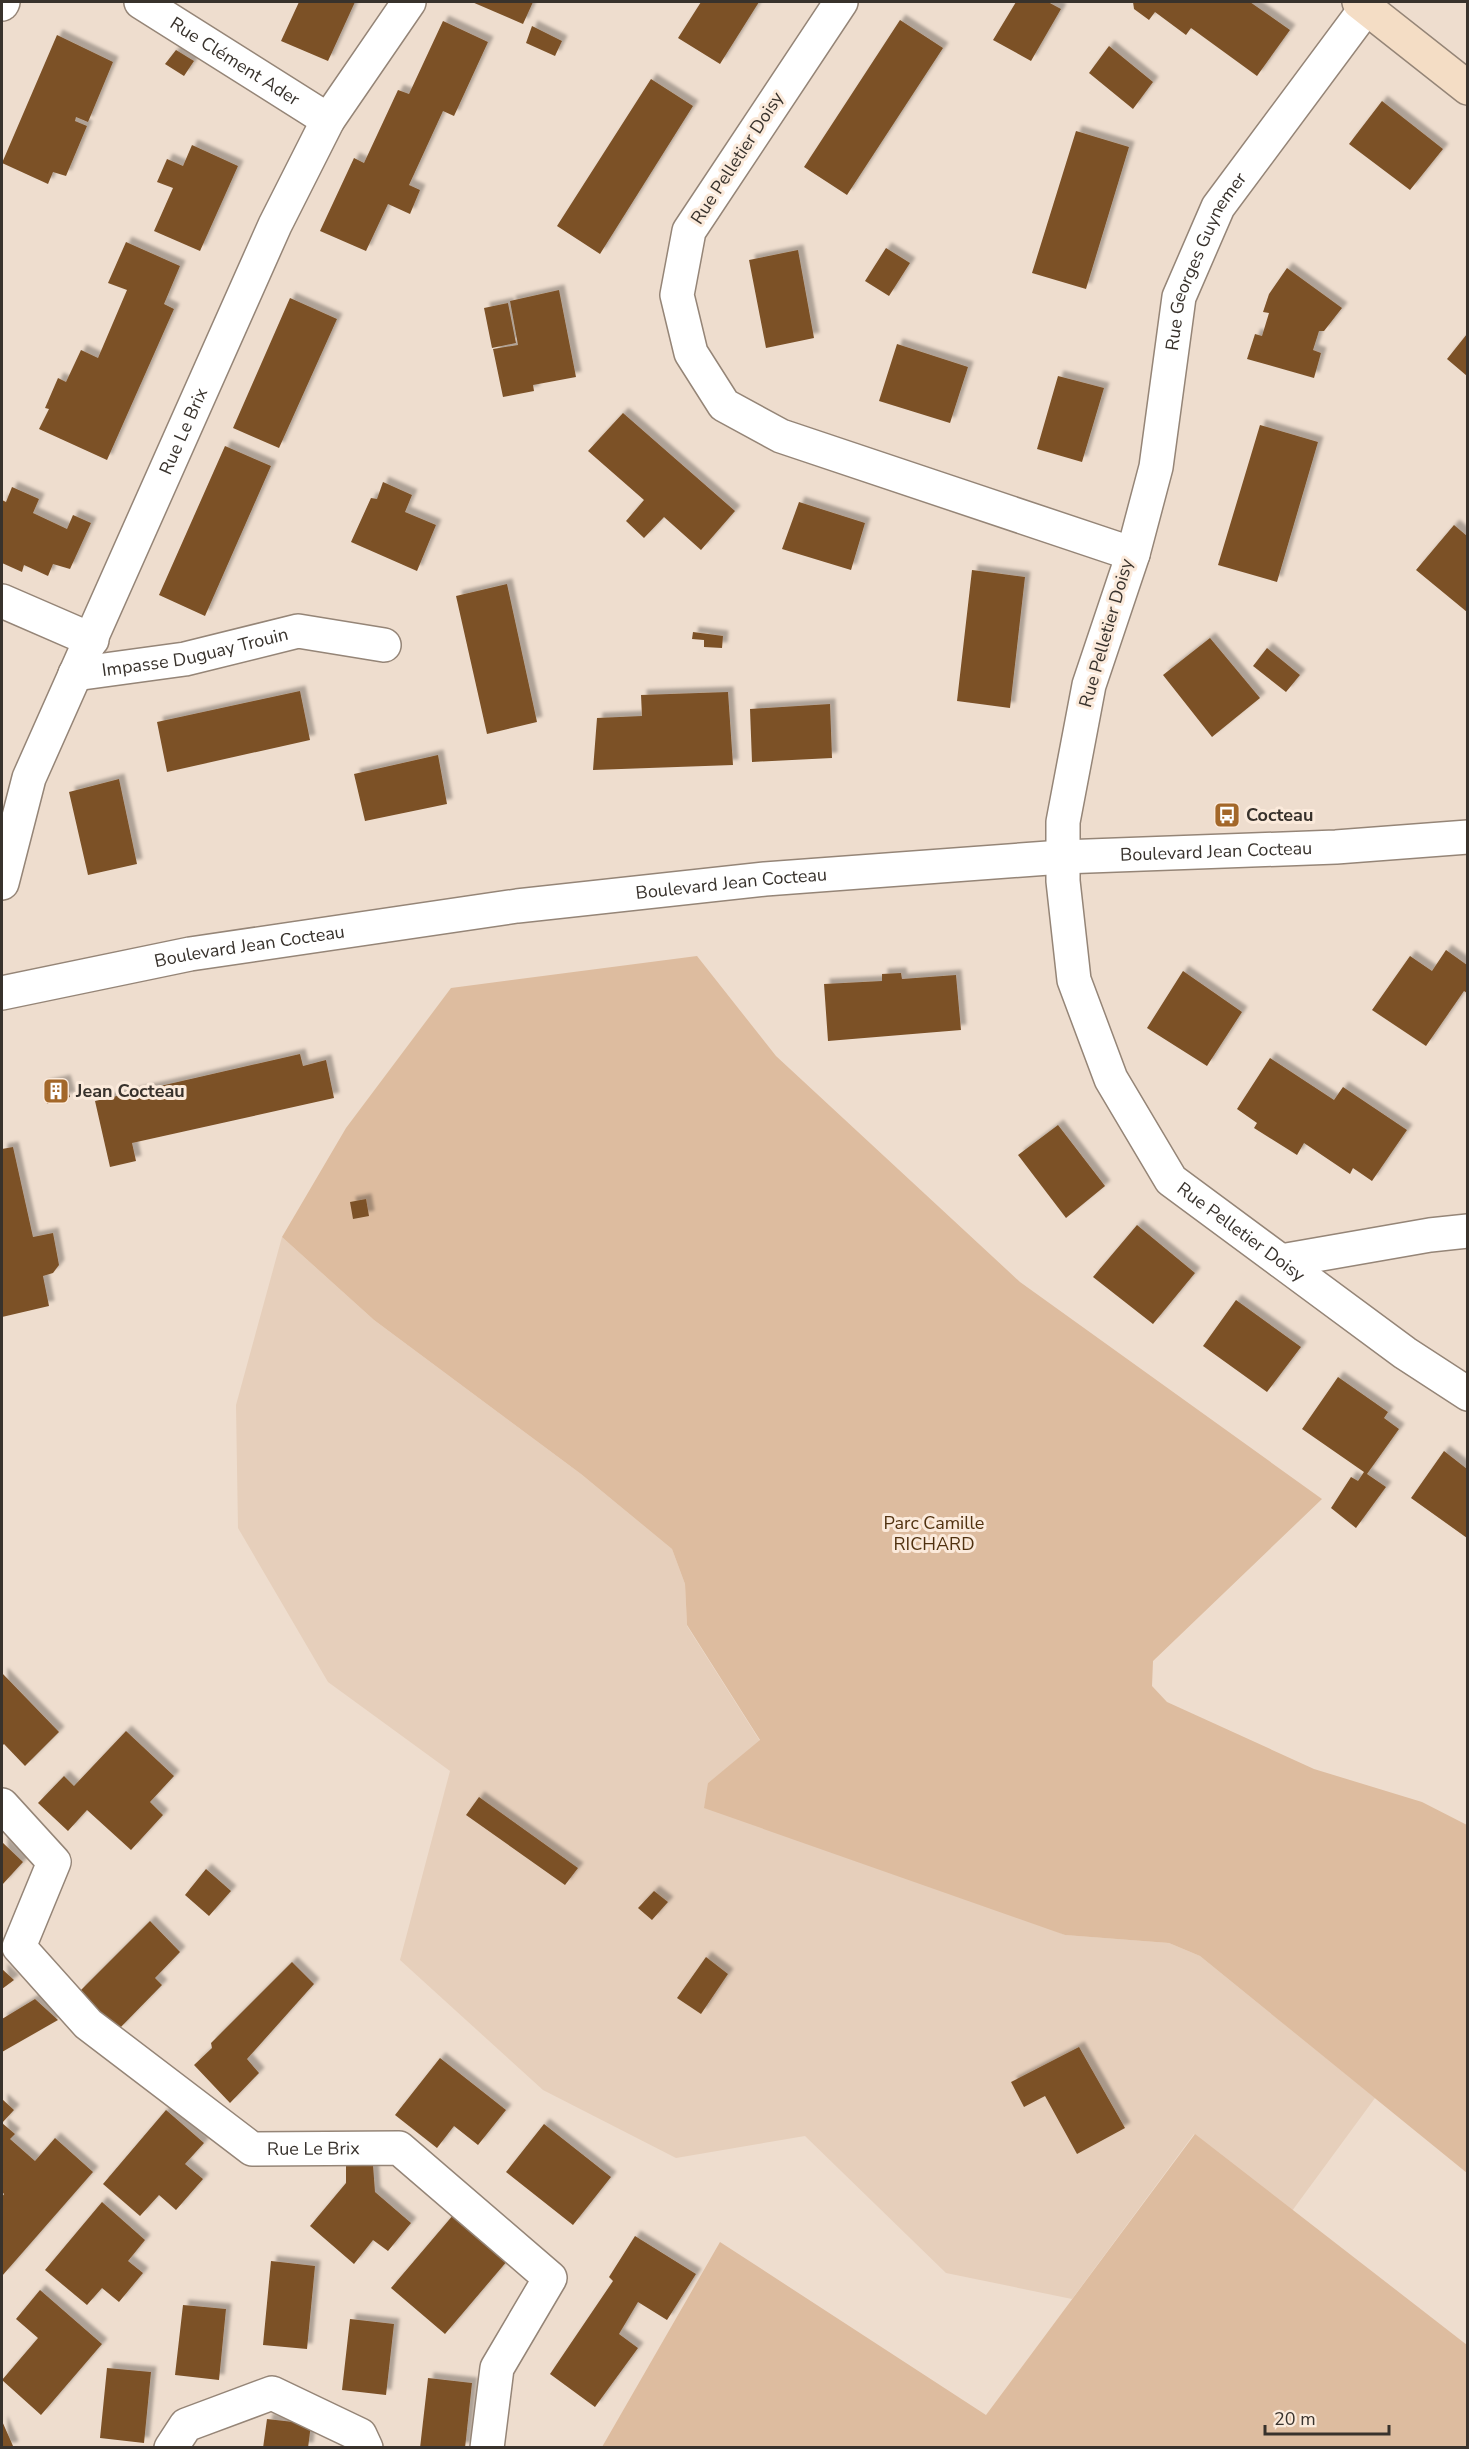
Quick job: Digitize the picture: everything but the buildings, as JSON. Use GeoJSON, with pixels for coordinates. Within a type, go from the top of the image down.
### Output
{"type":"FeatureCollection","features":[{"type":"Feature","properties":{"kind":"street","name":"Rue Clément Ader"},"geometry":{"type":"LineString","coordinates":[[141,2],[328,120]]}},
{"type":"Feature","properties":{"kind":"street","name":"Rue Le Brix"},"geometry":{"type":"LineString","coordinates":[[2,883],[29,778],[274,225],[328,120],[409,2]]}},
{"type":"Feature","properties":{"kind":"street","name":"Rue Pelletier Doisy"},"geometry":{"type":"LineString","coordinates":[[841,2],[689,231],[677,295],[691,353],[724,405],[781,436],[1133,554],[1089,685],[1062,822],[1062,858],[1074,980],[1111,1079],[1171,1180],[1405,1353],[1467,1394]]}},
{"type":"Feature","properties":{"kind":"street","name":"Rue Georges Guynemer"},"geometry":{"type":"LineString","coordinates":[[1133,554],[1156,467],[1179,297],[1218,207],[1363,5]]}},
{"type":"Feature","properties":{"kind":"street"},"geometry":{"type":"LineString","coordinates":[[1363,5],[1467,88]]}},
{"type":"Feature","properties":{"kind":"street"},"geometry":{"type":"LineString","coordinates":[[2,601],[92,640]]}},
{"type":"Feature","properties":{"kind":"street","name":"Impasse Duguay Trouin"},"geometry":{"type":"LineString","coordinates":[[75,674],[185,659],[298,631],[384,645]]}},
{"type":"Feature","properties":{"kind":"street","name":"Boulevard Jean Cocteau"},"geometry":{"type":"LineString","coordinates":[[2,993],[190,954],[517,906],[765,879],[1062,858],[1336,847],[1467,837]]}},
{"type":"Feature","properties":{"kind":"street"},"geometry":{"type":"LineString","coordinates":[[1281,1261],[1430,1234],[1467,1231]]}},
{"type":"Feature","properties":{"kind":"street","name":"Rue Le Brix"},"geometry":{"type":"LineString","coordinates":[[2,1805],[54,1863],[19,1947],[88,2024],[252,2150],[399,2148],[550,2278],[497,2368],[487,2448]]}},
{"type":"Feature","properties":{"kind":"street"},"geometry":{"type":"LineString","coordinates":[[171,2448],[186,2425],[272,2393],[360,2435],[366,2448]]}},
{"type":"Feature","properties":{"kind":"shaded area"},"geometry":{"type":"Polygon","coordinates":[[[282,1237],[374,1320],[581,1474],[672,1549],[685,1584],[687,1626],[760,1741],[708,1783],[1065,1935],[1169,1943],[1200,1956],[1375,2098],[1292,2211],[1194,2134],[1072,2299],[946,2273],[805,2136],[676,2158],[543,2090],[400,1960],[450,1771],[328,1682],[238,1528],[236,1405],[282,1237]]]}},
{"type":"Feature","properties":{"kind":"green space","name":"Parc Camille RICHARD"},"geometry":{"type":"Polygon","coordinates":[[[697,956],[776,1056],[1020,1282],[1322,1499],[1153,1661],[1152,1686],[1167,1702],[1314,1769],[1422,1802],[1467,1825],[1467,2173],[1200,1956],[1169,1943],[1065,1935],[704,1808],[708,1783],[760,1740],[687,1625],[685,1584],[672,1549],[581,1474],[374,1320],[282,1237],[346,1128],[451,988],[697,956]]]}},
{"type":"Feature","properties":{"kind":"green space"},"geometry":{"type":"Polygon","coordinates":[[[1195,2134],[1467,2345],[1467,2447],[602,2447],[720,2242],[986,2415],[1195,2134]]]}},
{"type":"Feature","properties":{"kind":"place","name":"Cocteau"},"geometry":{"type":"Point","coordinates":[1227,815]}},
{"type":"Feature","properties":{"kind":"place","name":"Jean Cocteau"},"geometry":{"type":"Point","coordinates":[56,1091]}}]}
